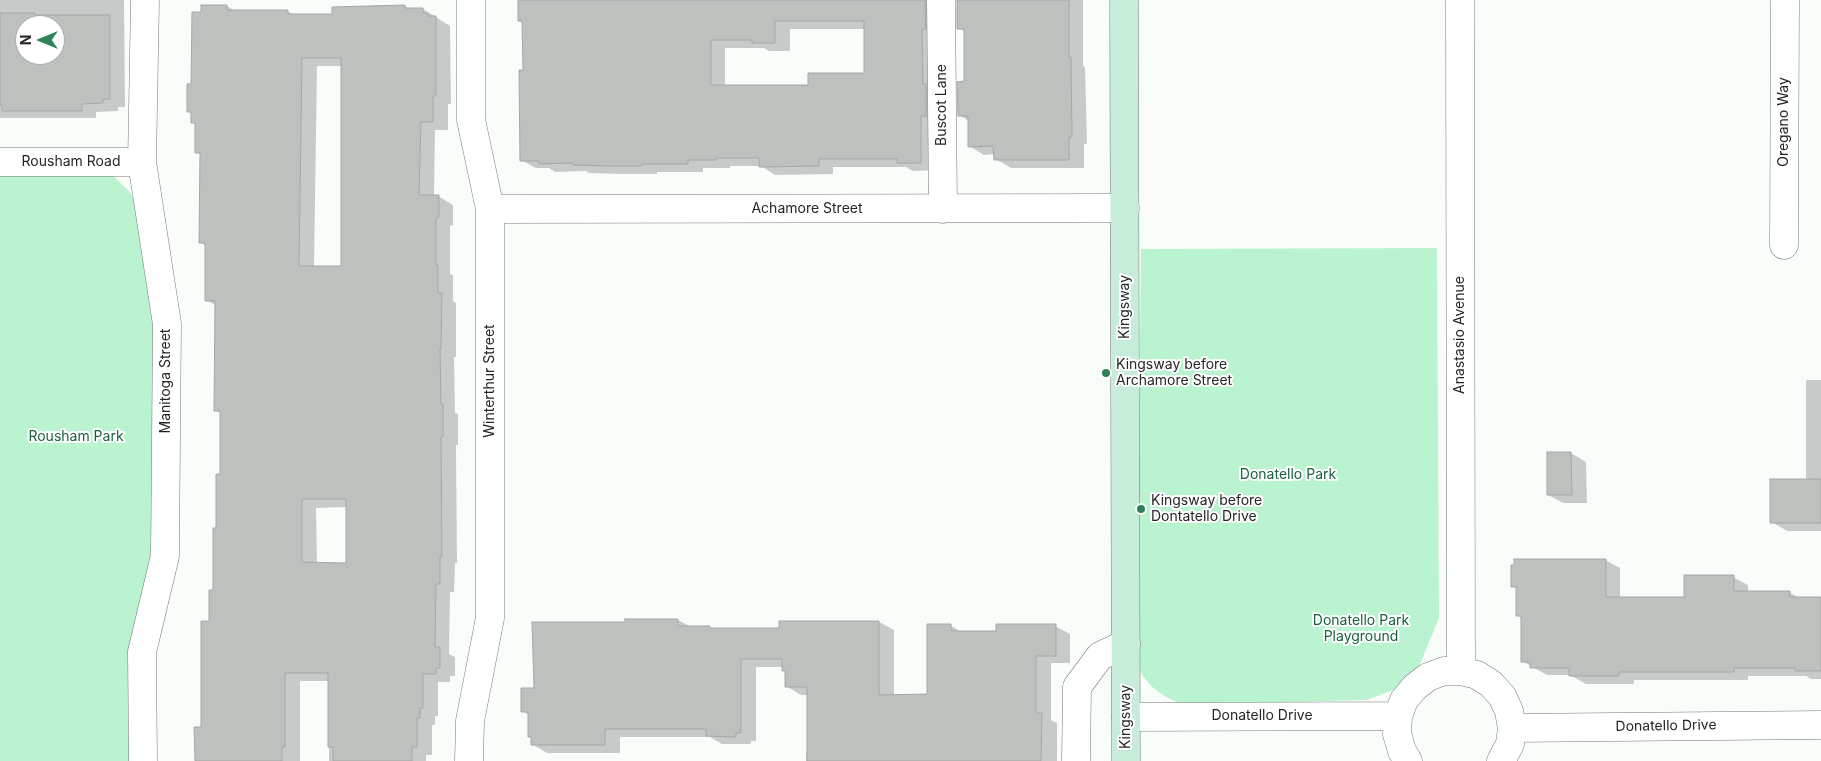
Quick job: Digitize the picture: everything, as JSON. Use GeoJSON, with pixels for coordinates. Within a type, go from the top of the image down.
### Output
{"type":"FeatureCollection","features":[{"type":"Feature","properties":{"kind":"street","name":"Manitoga Street"},"geometry":{"type":"LineString","coordinates":[[143,761],[142,652],[165,556],[167,324],[142,162],[145,0]]}},
{"type":"Feature","properties":{"kind":"street","name":"Winterthur Street"},"geometry":{"type":"LineString","coordinates":[[469,761],[470,721],[490,618],[490,209],[471,120],[471,0]]}},
{"type":"Feature","properties":{"kind":"street","name":"Buscot Lane"},"geometry":{"type":"LineString","coordinates":[[941,0],[943,209]]}},
{"type":"Feature","properties":{"kind":"street","name":"Kingsway"},"geometry":{"type":"LineString","coordinates":[[1124,0],[1126,761]]}},
{"type":"Feature","properties":{"kind":"street","name":"Anastasio Avenue"},"geometry":{"type":"LineString","coordinates":[[1460,0],[1461,671]]}},
{"type":"Feature","properties":{"kind":"street","name":"Oregano Way"},"geometry":{"type":"LineString","coordinates":[[1784,245],[1785,0]]}},
{"type":"Feature","properties":{"kind":"street","name":"Rousham Road"},"geometry":{"type":"LineString","coordinates":[[0,162],[142,162]]}},
{"type":"Feature","properties":{"kind":"street","name":"Achamore Street"},"geometry":{"type":"LineString","coordinates":[[490,209],[1125,208]]}},
{"type":"Feature","properties":{"kind":"street"},"geometry":{"type":"LineString","coordinates":[[1076,761],[1077,687],[1100,656],[1126,644]]}},
{"type":"Feature","properties":{"kind":"street"},"geometry":{"type":"LineString","coordinates":[[1408,761],[1402,751],[1397,734],[1398,716],[1404,700],[1415,686],[1428,677],[1444,671],[1461,671],[1477,675],[1491,684],[1502,696],[1509,711],[1512,728],[1510,744],[1501,761]]}},
{"type":"Feature","properties":{"kind":"street","name":"Donatello Drive"},"geometry":{"type":"LineString","coordinates":[[1126,717],[1398,716]]}},
{"type":"Feature","properties":{"kind":"street","name":"Donatello Drive"},"geometry":{"type":"LineString","coordinates":[[1512,728],[1821,725]]}},
{"type":"Feature","properties":{"kind":"green space","name":"Rousham Park"},"geometry":{"type":"Polygon","coordinates":[[[0,173],[112,175],[130,192],[135,202],[154,322],[151,552],[133,648],[132,761],[0,761],[0,173]]]}},
{"type":"Feature","properties":{"kind":"green space","name":"Donatello Park"},"geometry":{"type":"Polygon","coordinates":[[[1437,248],[1439,618],[1418,669],[1398,688],[1367,700],[1177,702],[1164,696],[1151,686],[1142,675],[1137,661],[1141,249],[1437,248]]]}},
{"type":"Feature","properties":{"kind":"building"},"geometry":{"type":"Polygon","coordinates":[[[518,0],[925,0],[926,29],[922,29],[923,84],[926,84],[926,116],[921,116],[921,163],[897,163],[897,159],[819,159],[819,166],[759,167],[759,158],[716,158],[716,160],[688,160],[688,164],[642,164],[642,166],[573,165],[573,163],[539,164],[539,161],[520,161],[519,70],[523,70],[522,21],[518,21],[518,0]],[[775,21],[775,43],[752,43],[752,40],[711,40],[711,85],[808,85],[808,73],[864,73],[864,21],[775,21]]]}},
{"type":"Feature","properties":{"kind":"building"},"geometry":{"type":"Polygon","coordinates":[[[957,0],[1069,0],[1072,137],[1069,137],[1069,160],[994,160],[993,146],[968,147],[968,116],[958,116],[957,82],[964,81],[964,29],[957,29],[957,0]]]}},
{"type":"Feature","properties":{"kind":"building"},"geometry":{"type":"Polygon","coordinates":[[[201,5],[227,5],[227,10],[288,10],[288,14],[332,14],[332,7],[405,5],[405,8],[423,8],[423,13],[428,13],[428,16],[436,16],[436,96],[433,96],[433,122],[421,122],[419,195],[439,195],[439,217],[436,218],[436,265],[438,265],[438,293],[442,293],[440,349],[441,404],[443,404],[443,437],[441,437],[442,556],[440,556],[440,584],[436,584],[435,647],[440,647],[440,668],[436,668],[436,674],[423,674],[423,708],[420,708],[420,718],[417,718],[417,747],[412,747],[412,761],[333,761],[333,747],[328,747],[328,673],[285,673],[285,747],[282,747],[282,761],[195,761],[194,727],[201,727],[201,621],[209,621],[209,590],[213,590],[213,528],[216,528],[216,474],[220,474],[220,411],[214,411],[215,301],[205,301],[205,243],[199,243],[200,153],[195,153],[195,123],[191,123],[191,112],[187,112],[187,84],[191,84],[192,12],[201,12],[201,5]],[[302,58],[299,266],[341,266],[341,58],[302,58]],[[346,499],[302,500],[302,562],[346,563],[346,499]]]}},
{"type":"Feature","properties":{"kind":"building"},"geometry":{"type":"Polygon","coordinates":[[[0,13],[35,13],[35,15],[15,15],[15,65],[65,65],[65,15],[110,15],[110,99],[103,99],[103,103],[82,104],[82,111],[2,111],[2,105],[0,105],[0,13]]]}},
{"type":"Feature","properties":{"kind":"building"},"geometry":{"type":"Polygon","coordinates":[[[1547,452],[1571,452],[1572,495],[1547,495],[1547,452]]]}},
{"type":"Feature","properties":{"kind":"building"},"geometry":{"type":"Polygon","coordinates":[[[1770,479],[1821,479],[1821,523],[1770,523],[1770,479]]]}},
{"type":"Feature","properties":{"kind":"building"},"geometry":{"type":"Polygon","coordinates":[[[1514,559],[1606,559],[1606,597],[1684,597],[1684,575],[1734,575],[1734,591],[1790,591],[1790,597],[1821,597],[1821,671],[1795,671],[1795,668],[1734,668],[1734,672],[1619,672],[1619,676],[1569,676],[1569,668],[1530,668],[1530,662],[1521,662],[1521,616],[1516,616],[1516,587],[1511,587],[1511,565],[1514,565],[1514,559]]]}},
{"type":"Feature","properties":{"kind":"building"},"geometry":{"type":"Polygon","coordinates":[[[625,619],[678,619],[678,626],[710,626],[710,628],[779,628],[779,621],[879,621],[879,695],[927,694],[927,624],[951,624],[951,631],[996,631],[996,624],[1056,624],[1056,656],[1036,656],[1036,713],[1042,713],[1041,761],[807,761],[807,687],[785,687],[785,671],[782,671],[782,659],[741,659],[741,733],[736,733],[736,737],[706,736],[706,729],[605,729],[605,745],[531,745],[531,737],[528,737],[528,712],[521,712],[521,688],[534,688],[532,622],[625,622],[625,619]]]}},
{"type":"Feature","properties":{"kind":"place","name":"Kingsway before Archamore Street"},"geometry":{"type":"Point","coordinates":[1106,373]}},
{"type":"Feature","properties":{"kind":"place","name":"Kingsway before Dontatello Drive"},"geometry":{"type":"Point","coordinates":[1141,509]}},
{"type":"Feature","properties":{"kind":"park label","name":"Donatello Park Playground"},"geometry":{"type":"Point","coordinates":[1361,630]}}]}
